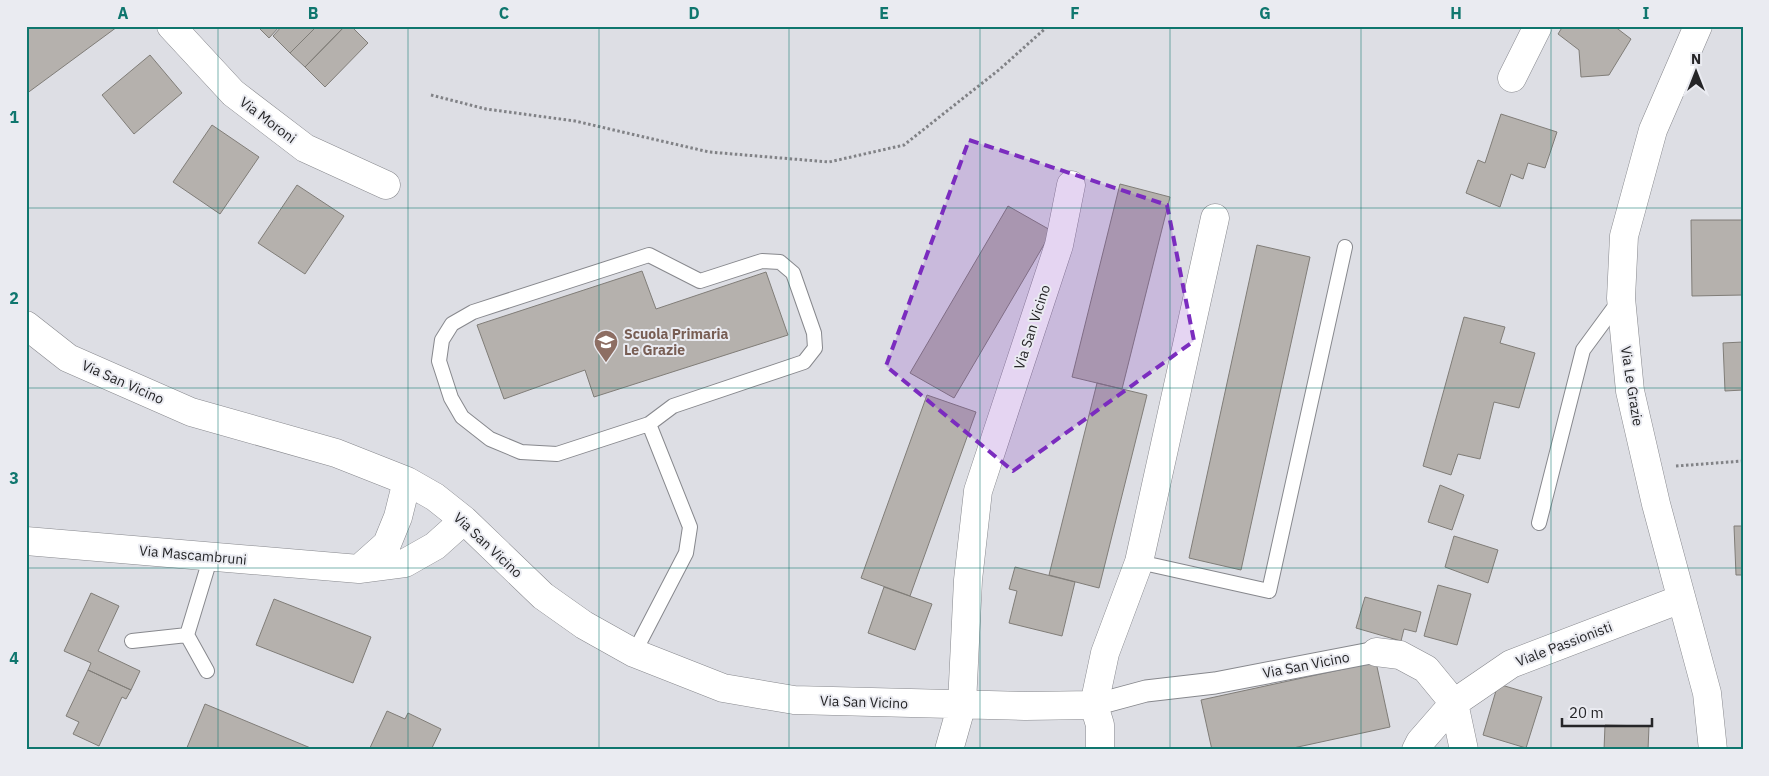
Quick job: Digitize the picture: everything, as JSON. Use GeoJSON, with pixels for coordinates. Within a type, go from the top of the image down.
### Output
{"type":"FeatureCollection","features":[{"type":"Feature","properties":{"kind":"street","name":"Via Moroni"},"geometry":{"type":"LineString","coordinates":[[171,26],[233,93],[305,148],[386,185]]}},
{"type":"Feature","properties":{"kind":"street"},"geometry":{"type":"LineString","coordinates":[[1512,78],[1538,26]]}},
{"type":"Feature","properties":{"kind":"street","name":"Via Le Grazie"},"geometry":{"type":"LineString","coordinates":[[1698,26],[1653,130],[1624,236],[1621,298],[1630,391],[1681,599],[1707,693],[1713,750]]}},
{"type":"Feature","properties":{"kind":"street","name":"Via San Vicino"},"geometry":{"type":"LineString","coordinates":[[962,704],[968,580],[978,490],[1059,245],[1071,186]]}},
{"type":"Feature","properties":{"kind":"street"},"geometry":{"type":"LineString","coordinates":[[1100,750],[1100,725],[1094,705],[1105,653],[1139,562],[1216,218]]}},
{"type":"Feature","properties":{"kind":"street","name":"Via San Vicino"},"geometry":{"type":"LineString","coordinates":[[26,325],[68,358],[192,412],[336,453],[407,481],[435,497],[464,520],[543,596],[584,625],[634,653],[723,688],[794,700],[1025,706],[1094,705],[1146,691],[1215,683],[1376,652],[1400,655],[1426,669],[1454,703],[1464,750]]}},
{"type":"Feature","properties":{"kind":"street"},"geometry":{"type":"LineString","coordinates":[[359,569],[387,544],[398,517],[407,481]]}},
{"type":"Feature","properties":{"kind":"street","name":"Via Mascambruni"},"geometry":{"type":"LineString","coordinates":[[26,541],[359,569],[405,563],[435,546],[464,520]]}},
{"type":"Feature","properties":{"kind":"street","name":"Viale Passionisti"},"geometry":{"type":"LineString","coordinates":[[1416,750],[1420,742],[1454,703],[1511,664],[1681,599]]}},
{"type":"Feature","properties":{"kind":"street"},"geometry":{"type":"LineString","coordinates":[[949,750],[962,704]]}},
{"type":"Feature","properties":{"kind":"lane"},"geometry":{"type":"LineString","coordinates":[[1139,562],[1269,591],[1345,247]]}},
{"type":"Feature","properties":{"kind":"lane"},"geometry":{"type":"LineString","coordinates":[[649,255],[700,281],[762,261],[780,262],[793,273],[814,333],[815,348],[804,362],[673,406],[649,424],[557,454],[520,452],[490,439],[462,417],[451,398],[439,361],[442,340],[452,324],[473,312],[649,255]]}},
{"type":"Feature","properties":{"kind":"lane"},"geometry":{"type":"LineString","coordinates":[[1540,524],[1583,350],[1621,298]]}},
{"type":"Feature","properties":{"kind":"lane"},"geometry":{"type":"LineString","coordinates":[[634,653],[686,553],[690,527],[649,424]]}},
{"type":"Feature","properties":{"kind":"lane"},"geometry":{"type":"LineString","coordinates":[[208,671],[187,635],[212,556]]}},
{"type":"Feature","properties":{"kind":"lane"},"geometry":{"type":"LineString","coordinates":[[132,641],[187,635]]}},
{"type":"Feature","properties":{"kind":"path"},"geometry":{"type":"LineString","coordinates":[[431,95],[486,109],[575,121],[709,152],[829,162],[904,145],[1000,69],[1048,26]]}},
{"type":"Feature","properties":{"kind":"path"},"geometry":{"type":"LineString","coordinates":[[1648,468],[1743,461]]}},
{"type":"Feature","properties":{"kind":"highlighted area"},"geometry":{"type":"Polygon","coordinates":[[[969,140],[1167,205],[1194,341],[1013,471],[886,366],[969,140]]]}},
{"type":"Feature","properties":{"kind":"building"},"geometry":{"type":"Polygon","coordinates":[[[26,26],[116,26],[117,27],[26,94],[26,26]]]}},
{"type":"Feature","properties":{"kind":"building"},"geometry":{"type":"Polygon","coordinates":[[[257,26],[280,26],[269,38],[257,26]]]}},
{"type":"Feature","properties":{"kind":"building"},"geometry":{"type":"Polygon","coordinates":[[[282,26],[317,26],[290,53],[273,36],[282,26]]]}},
{"type":"Feature","properties":{"kind":"building"},"geometry":{"type":"Polygon","coordinates":[[[317,26],[345,26],[305,67],[290,53],[317,26]]]}},
{"type":"Feature","properties":{"kind":"building"},"geometry":{"type":"Polygon","coordinates":[[[345,26],[351,26],[368,43],[325,87],[305,67],[345,26]]]}},
{"type":"Feature","properties":{"kind":"building"},"geometry":{"type":"Polygon","coordinates":[[[1563,26],[1614,26],[1631,39],[1609,75],[1581,77],[1579,50],[1558,34],[1563,26]]]}},
{"type":"Feature","properties":{"kind":"building"},"geometry":{"type":"Polygon","coordinates":[[[150,55],[182,93],[134,134],[102,95],[150,55]]]}},
{"type":"Feature","properties":{"kind":"building"},"geometry":{"type":"Polygon","coordinates":[[[1501,114],[1557,132],[1545,168],[1528,163],[1523,179],[1511,174],[1500,207],[1466,193],[1478,160],[1485,163],[1501,114]]]}},
{"type":"Feature","properties":{"kind":"building"},"geometry":{"type":"Polygon","coordinates":[[[212,125],[259,157],[220,214],[173,182],[212,125]]]}},
{"type":"Feature","properties":{"kind":"building"},"geometry":{"type":"Polygon","coordinates":[[[1120,184],[1170,197],[1122,389],[1072,377],[1120,184]]]}},
{"type":"Feature","properties":{"kind":"building"},"geometry":{"type":"Polygon","coordinates":[[[297,185],[344,216],[305,274],[258,243],[297,185]]]}},
{"type":"Feature","properties":{"kind":"building"},"geometry":{"type":"Polygon","coordinates":[[[1008,206],[1052,231],[954,398],[910,373],[1008,206]]]}},
{"type":"Feature","properties":{"kind":"building"},"geometry":{"type":"Polygon","coordinates":[[[1691,220],[1743,220],[1743,295],[1692,296],[1691,220]]]}},
{"type":"Feature","properties":{"kind":"building"},"geometry":{"type":"Polygon","coordinates":[[[1257,245],[1310,257],[1241,570],[1189,558],[1257,245]]]}},
{"type":"Feature","properties":{"kind":"building"},"geometry":{"type":"Polygon","coordinates":[[[642,271],[656,309],[766,272],[788,335],[594,397],[585,370],[504,399],[477,325],[642,271]]]}},
{"type":"Feature","properties":{"kind":"building"},"geometry":{"type":"Polygon","coordinates":[[[1464,317],[1505,327],[1500,343],[1535,353],[1519,408],[1494,402],[1480,459],[1458,454],[1451,475],[1423,466],[1464,317]]]}},
{"type":"Feature","properties":{"kind":"building"},"geometry":{"type":"Polygon","coordinates":[[[1743,342],[1743,390],[1725,391],[1723,343],[1743,342]]]}},
{"type":"Feature","properties":{"kind":"building"},"geometry":{"type":"Polygon","coordinates":[[[1097,383],[1147,395],[1099,588],[1049,575],[1097,383]]]}},
{"type":"Feature","properties":{"kind":"building"},"geometry":{"type":"Polygon","coordinates":[[[927,395],[976,412],[910,596],[861,578],[927,395]]]}},
{"type":"Feature","properties":{"kind":"building"},"geometry":{"type":"Polygon","coordinates":[[[1440,485],[1464,495],[1452,530],[1428,522],[1440,485]]]}},
{"type":"Feature","properties":{"kind":"building"},"geometry":{"type":"Polygon","coordinates":[[[1734,526],[1743,526],[1743,575],[1736,575],[1734,526]]]}},
{"type":"Feature","properties":{"kind":"building"},"geometry":{"type":"Polygon","coordinates":[[[1454,536],[1498,550],[1488,583],[1445,567],[1454,536]]]}},
{"type":"Feature","properties":{"kind":"building"},"geometry":{"type":"Polygon","coordinates":[[[1015,567],[1075,582],[1062,636],[1009,623],[1017,591],[1009,589],[1015,567]]]}},
{"type":"Feature","properties":{"kind":"building"},"geometry":{"type":"Polygon","coordinates":[[[1438,585],[1471,594],[1457,645],[1424,636],[1438,585]]]}},
{"type":"Feature","properties":{"kind":"building"},"geometry":{"type":"Polygon","coordinates":[[[884,587],[932,604],[915,650],[868,633],[884,587]]]}},
{"type":"Feature","properties":{"kind":"building"},"geometry":{"type":"Polygon","coordinates":[[[91,593],[119,606],[98,651],[140,671],[131,690],[88,670],[91,663],[64,651],[91,593]]]}},
{"type":"Feature","properties":{"kind":"building"},"geometry":{"type":"Polygon","coordinates":[[[1365,597],[1421,612],[1416,632],[1404,629],[1401,641],[1356,628],[1365,597]]]}},
{"type":"Feature","properties":{"kind":"building"},"geometry":{"type":"Polygon","coordinates":[[[274,599],[371,637],[353,683],[256,645],[274,599]]]}},
{"type":"Feature","properties":{"kind":"building"},"geometry":{"type":"Polygon","coordinates":[[[1376,662],[1390,727],[1284,750],[1212,750],[1201,700],[1376,662]]]}},
{"type":"Feature","properties":{"kind":"building"},"geometry":{"type":"Polygon","coordinates":[[[88,670],[131,690],[126,699],[122,697],[99,746],[73,734],[79,722],[66,716],[88,670]]]}},
{"type":"Feature","properties":{"kind":"building"},"geometry":{"type":"Polygon","coordinates":[[[1498,684],[1542,697],[1526,748],[1483,735],[1498,684]]]}},
{"type":"Feature","properties":{"kind":"building"},"geometry":{"type":"Polygon","coordinates":[[[205,704],[313,749],[186,750],[205,704]]]}},
{"type":"Feature","properties":{"kind":"building"},"geometry":{"type":"Polygon","coordinates":[[[387,711],[405,719],[408,713],[441,729],[431,750],[369,750],[387,711]]]}},
{"type":"Feature","properties":{"kind":"building"},"geometry":{"type":"Polygon","coordinates":[[[1605,725],[1649,726],[1648,750],[1604,750],[1605,725]]]}},
{"type":"Feature","properties":{"kind":"place","name":"Scuola Primaria Le Grazie"},"geometry":{"type":"Point","coordinates":[606,363]}}]}
